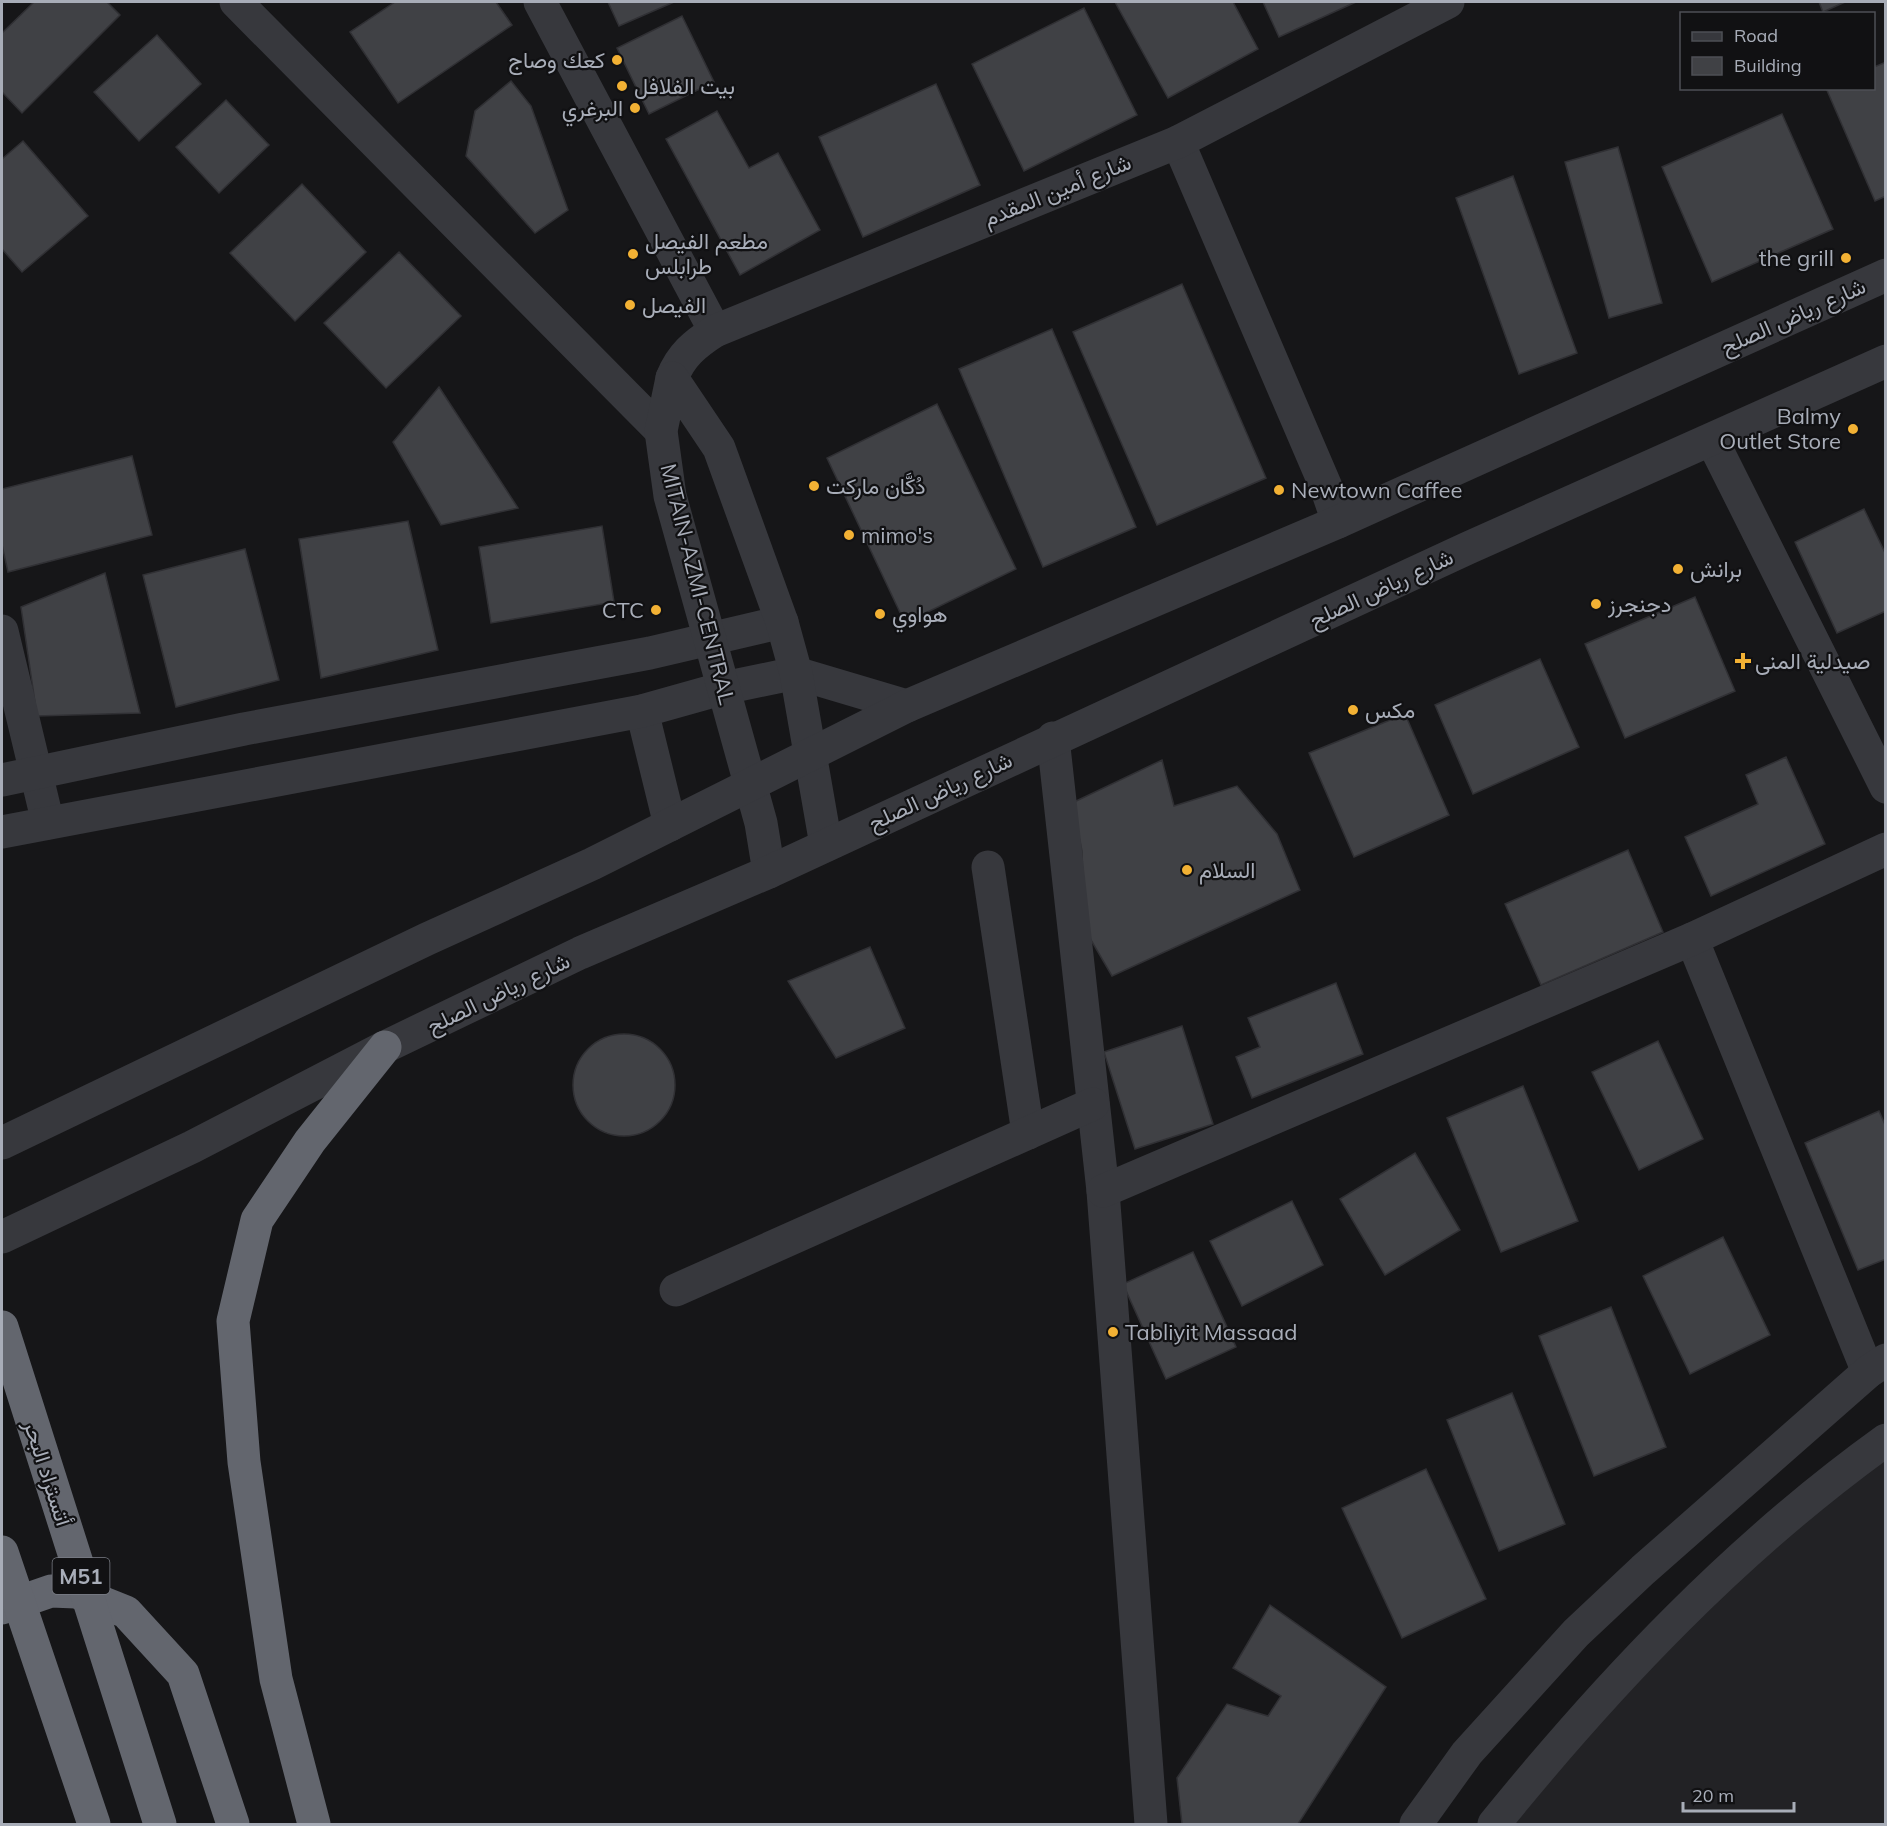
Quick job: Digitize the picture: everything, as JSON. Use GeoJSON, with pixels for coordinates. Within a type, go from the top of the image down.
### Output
{"type":"FeatureCollection","features":[{"type":"Feature","properties":{"kind":"highway"},"geometry":{"type":"LineString","coordinates":[[314,1824],[276,1680],[244,1462],[233,1321],[257,1220],[310,1142],[385,1047]]}},
{"type":"Feature","properties":{"kind":"highway","name":"أتستراد البحر"},"geometry":{"type":"LineString","coordinates":[[2,1327],[160,1824]]}},
{"type":"Feature","properties":{"kind":"highway"},"geometry":{"type":"LineString","coordinates":[[2,1552],[94,1824]]}},
{"type":"Feature","properties":{"kind":"highway"},"geometry":{"type":"LineString","coordinates":[[2,1608],[51,1591],[75,1592],[126,1612],[183,1674],[233,1824]]}},
{"type":"Feature","properties":{"kind":"street"},"geometry":{"type":"LineString","coordinates":[[540,2],[715,331]]}},
{"type":"Feature","properties":{"kind":"street","name":"شارع أمين المقدم"},"geometry":{"type":"LineString","coordinates":[[672,378],[678,362],[692,347],[715,331],[1178,142],[1448,2]]}},
{"type":"Feature","properties":{"kind":"street"},"geometry":{"type":"LineString","coordinates":[[243,3],[661,430]]}},
{"type":"Feature","properties":{"kind":"street"},"geometry":{"type":"LineString","coordinates":[[1178,142],[1326,487],[1338,522]]}},
{"type":"Feature","properties":{"kind":"street","name":"شارع رياض الصلح"},"geometry":{"type":"LineString","coordinates":[[2,1143],[670,825],[907,705],[1338,522],[1886,275]]}},
{"type":"Feature","properties":{"kind":"street","name":"شارع رياض الصلح"},"geometry":{"type":"LineString","coordinates":[[2,1237],[192,1147],[385,1047],[580,953],[769,872],[1053,738],[1886,361]]}},
{"type":"Feature","properties":{"kind":"street"},"geometry":{"type":"LineString","coordinates":[[672,378],[719,447],[782,622],[796,673],[826,845]]}},
{"type":"Feature","properties":{"kind":"street","name":"MITAIN-AZMI-CENTRAL"},"geometry":{"type":"LineString","coordinates":[[672,378],[661,430],[670,496],[751,783],[761,823],[769,872]]}},
{"type":"Feature","properties":{"kind":"street"},"geometry":{"type":"LineString","coordinates":[[1712,440],[1886,787]]}},
{"type":"Feature","properties":{"kind":"street"},"geometry":{"type":"LineString","coordinates":[[2,780],[267,725],[650,653],[782,622]]}},
{"type":"Feature","properties":{"kind":"street"},"geometry":{"type":"LineString","coordinates":[[2,631],[48,823]]}},
{"type":"Feature","properties":{"kind":"street"},"geometry":{"type":"LineString","coordinates":[[2,832],[642,711],[724,688],[796,673],[907,705]]}},
{"type":"Feature","properties":{"kind":"street"},"geometry":{"type":"LineString","coordinates":[[642,711],[670,825]]}},
{"type":"Feature","properties":{"kind":"street"},"geometry":{"type":"LineString","coordinates":[[1053,738],[1103,1191],[1150,1824]]}},
{"type":"Feature","properties":{"kind":"street"},"geometry":{"type":"LineString","coordinates":[[1103,1191],[1692,939],[1886,849]]}},
{"type":"Feature","properties":{"kind":"street"},"geometry":{"type":"LineString","coordinates":[[988,867],[1028,1133]]}},
{"type":"Feature","properties":{"kind":"street"},"geometry":{"type":"LineString","coordinates":[[1416,1824],[1467,1753],[1576,1633],[1642,1570],[1877,1366],[1692,939]]}},
{"type":"Feature","properties":{"kind":"street"},"geometry":{"type":"LineString","coordinates":[[676,1290],[1093,1104]]}},
{"type":"Feature","properties":{"kind":"street"},"geometry":{"type":"LineString","coordinates":[[1494,1824],[1609,1689],[1665,1629],[1763,1539],[1854,1462],[1886,1440]]}},
{"type":"Feature","properties":{"kind":"shaded area"},"geometry":{"type":"Polygon","coordinates":[[[1885,1445],[1885,1824],[1486,1824],[1583,1710],[1885,1445]]]}},
{"type":"Feature","properties":{"kind":"building"},"geometry":{"type":"Polygon","coordinates":[[[34,2],[107,2],[120,15],[22,113],[2,92],[2,33],[34,2]]]}},
{"type":"Feature","properties":{"kind":"building"},"geometry":{"type":"Polygon","coordinates":[[[395,2],[496,2],[512,25],[398,103],[350,32],[395,2]]]}},
{"type":"Feature","properties":{"kind":"building"},"geometry":{"type":"Polygon","coordinates":[[[608,2],[674,2],[619,26],[608,2]]]}},
{"type":"Feature","properties":{"kind":"building"},"geometry":{"type":"Polygon","coordinates":[[[1115,2],[1233,2],[1258,49],[1168,98],[1115,2]]]}},
{"type":"Feature","properties":{"kind":"building"},"geometry":{"type":"Polygon","coordinates":[[[1263,2],[1356,2],[1279,37],[1263,2]]]}},
{"type":"Feature","properties":{"kind":"building"},"geometry":{"type":"Polygon","coordinates":[[[1819,2],[1845,2],[1823,12],[1819,2]]]}},
{"type":"Feature","properties":{"kind":"building"},"geometry":{"type":"Polygon","coordinates":[[[1084,8],[1137,115],[1024,171],[972,64],[1084,8]]]}},
{"type":"Feature","properties":{"kind":"building"},"geometry":{"type":"Polygon","coordinates":[[[682,16],[714,82],[649,114],[617,48],[682,16]]]}},
{"type":"Feature","properties":{"kind":"building"},"geometry":{"type":"Polygon","coordinates":[[[157,35],[201,84],[139,141],[94,92],[157,35]]]}},
{"type":"Feature","properties":{"kind":"building"},"geometry":{"type":"Polygon","coordinates":[[[1886,62],[1886,196],[1875,201],[1827,90],[1875,90],[1875,67],[1886,62]]]}},
{"type":"Feature","properties":{"kind":"building"},"geometry":{"type":"Polygon","coordinates":[[[511,81],[531,106],[568,210],[535,233],[466,156],[475,111],[511,81]]]}},
{"type":"Feature","properties":{"kind":"building"},"geometry":{"type":"Polygon","coordinates":[[[936,84],[980,185],[863,237],[819,137],[936,84]]]}},
{"type":"Feature","properties":{"kind":"building"},"geometry":{"type":"Polygon","coordinates":[[[226,100],[269,145],[219,193],[176,147],[226,100]]]}},
{"type":"Feature","properties":{"kind":"building"},"geometry":{"type":"Polygon","coordinates":[[[717,111],[749,168],[778,153],[820,230],[740,275],[666,139],[717,111]]]}},
{"type":"Feature","properties":{"kind":"building"},"geometry":{"type":"Polygon","coordinates":[[[1782,114],[1833,229],[1712,282],[1662,167],[1782,114]]]}},
{"type":"Feature","properties":{"kind":"building"},"geometry":{"type":"Polygon","coordinates":[[[23,141],[88,216],[22,272],[2,249],[2,159],[23,141]]]}},
{"type":"Feature","properties":{"kind":"building"},"geometry":{"type":"Polygon","coordinates":[[[1618,147],[1662,303],[1609,318],[1565,162],[1618,147]]]}},
{"type":"Feature","properties":{"kind":"building"},"geometry":{"type":"Polygon","coordinates":[[[1513,176],[1577,353],[1519,374],[1456,198],[1513,176]]]}},
{"type":"Feature","properties":{"kind":"building"},"geometry":{"type":"Polygon","coordinates":[[[302,184],[366,252],[295,321],[230,253],[302,184]]]}},
{"type":"Feature","properties":{"kind":"building"},"geometry":{"type":"Polygon","coordinates":[[[399,252],[461,316],[386,388],[324,323],[399,252]]]}},
{"type":"Feature","properties":{"kind":"building"},"geometry":{"type":"Polygon","coordinates":[[[1182,284],[1266,478],[1157,525],[1073,332],[1182,284]]]}},
{"type":"Feature","properties":{"kind":"building"},"geometry":{"type":"Polygon","coordinates":[[[1052,329],[1136,527],[1043,567],[959,369],[1052,329]]]}},
{"type":"Feature","properties":{"kind":"building"},"geometry":{"type":"Polygon","coordinates":[[[439,387],[518,508],[441,525],[393,442],[439,387]]]}},
{"type":"Feature","properties":{"kind":"building"},"geometry":{"type":"Polygon","coordinates":[[[937,404],[1016,569],[905,623],[827,458],[937,404]]]}},
{"type":"Feature","properties":{"kind":"building"},"geometry":{"type":"Polygon","coordinates":[[[132,456],[152,535],[8,572],[2,545],[2,489],[132,456]]]}},
{"type":"Feature","properties":{"kind":"building"},"geometry":{"type":"Polygon","coordinates":[[[1864,509],[1886,555],[1886,611],[1837,633],[1795,542],[1864,509]]]}},
{"type":"Feature","properties":{"kind":"building"},"geometry":{"type":"Polygon","coordinates":[[[408,521],[438,650],[321,678],[299,539],[408,521]]]}},
{"type":"Feature","properties":{"kind":"building"},"geometry":{"type":"Polygon","coordinates":[[[602,526],[614,602],[491,623],[479,547],[602,526]]]}},
{"type":"Feature","properties":{"kind":"building"},"geometry":{"type":"Polygon","coordinates":[[[245,549],[279,680],[176,707],[143,575],[245,549]]]}},
{"type":"Feature","properties":{"kind":"building"},"geometry":{"type":"Polygon","coordinates":[[[105,573],[140,713],[37,716],[21,607],[105,573]]]}},
{"type":"Feature","properties":{"kind":"building"},"geometry":{"type":"Polygon","coordinates":[[[1695,597],[1735,691],[1625,738],[1585,644],[1695,597]]]}},
{"type":"Feature","properties":{"kind":"building"},"geometry":{"type":"Polygon","coordinates":[[[1540,659],[1579,747],[1473,794],[1435,705],[1540,659]]]}},
{"type":"Feature","properties":{"kind":"building"},"geometry":{"type":"Polygon","coordinates":[[[1405,714],[1449,815],[1354,857],[1309,753],[1405,714]]]}},
{"type":"Feature","properties":{"kind":"building"},"geometry":{"type":"Polygon","coordinates":[[[1786,757],[1825,844],[1711,896],[1685,837],[1758,804],[1746,775],[1786,757]]]}},
{"type":"Feature","properties":{"kind":"building","name":"السلام"},"geometry":{"type":"Polygon","coordinates":[[[1162,760],[1174,806],[1237,786],[1277,834],[1300,890],[1112,976],[1084,928],[1082,851],[1072,803],[1162,760]]]}},
{"type":"Feature","properties":{"kind":"building"},"geometry":{"type":"Polygon","coordinates":[[[1628,850],[1663,932],[1541,985],[1505,904],[1628,850]]]}},
{"type":"Feature","properties":{"kind":"building"},"geometry":{"type":"Polygon","coordinates":[[[870,947],[905,1028],[836,1058],[788,981],[870,947]]]}},
{"type":"Feature","properties":{"kind":"building"},"geometry":{"type":"Polygon","coordinates":[[[1336,983],[1363,1054],[1252,1098],[1236,1057],[1260,1047],[1248,1018],[1336,983]]]}},
{"type":"Feature","properties":{"kind":"building"},"geometry":{"type":"Polygon","coordinates":[[[1182,1026],[1213,1124],[1135,1149],[1104,1052],[1182,1026]]]}},
{"type":"Feature","properties":{"kind":"building"},"geometry":{"type":"Polygon","coordinates":[[[624,1034],[644,1038],[660,1049],[671,1065],[675,1085],[671,1105],[660,1121],[644,1132],[624,1136],[604,1132],[588,1121],[577,1105],[573,1085],[577,1065],[588,1049],[604,1038],[624,1034]]]}},
{"type":"Feature","properties":{"kind":"building"},"geometry":{"type":"Polygon","coordinates":[[[1658,1041],[1703,1139],[1639,1170],[1592,1072],[1658,1041]]]}},
{"type":"Feature","properties":{"kind":"building"},"geometry":{"type":"Polygon","coordinates":[[[1523,1086],[1578,1221],[1501,1252],[1447,1118],[1523,1086]]]}},
{"type":"Feature","properties":{"kind":"building"},"geometry":{"type":"Polygon","coordinates":[[[1879,1111],[1886,1127],[1886,1259],[1858,1270],[1805,1143],[1879,1111]]]}},
{"type":"Feature","properties":{"kind":"building"},"geometry":{"type":"Polygon","coordinates":[[[1415,1153],[1460,1230],[1385,1275],[1340,1199],[1415,1153]]]}},
{"type":"Feature","properties":{"kind":"building"},"geometry":{"type":"Polygon","coordinates":[[[1292,1201],[1323,1265],[1242,1306],[1210,1241],[1292,1201]]]}},
{"type":"Feature","properties":{"kind":"building"},"geometry":{"type":"Polygon","coordinates":[[[1723,1237],[1770,1335],[1690,1374],[1643,1276],[1723,1237]]]}},
{"type":"Feature","properties":{"kind":"building"},"geometry":{"type":"Polygon","coordinates":[[[1193,1252],[1236,1347],[1166,1379],[1123,1284],[1193,1252]]]}},
{"type":"Feature","properties":{"kind":"building"},"geometry":{"type":"Polygon","coordinates":[[[1611,1307],[1666,1447],[1594,1476],[1539,1336],[1611,1307]]]}},
{"type":"Feature","properties":{"kind":"building"},"geometry":{"type":"Polygon","coordinates":[[[1512,1393],[1565,1524],[1499,1551],[1447,1420],[1512,1393]]]}},
{"type":"Feature","properties":{"kind":"building"},"geometry":{"type":"Polygon","coordinates":[[[1426,1469],[1486,1599],[1402,1638],[1342,1508],[1426,1469]]]}},
{"type":"Feature","properties":{"kind":"building"},"geometry":{"type":"Polygon","coordinates":[[[1270,1605],[1386,1687],[1298,1824],[1182,1824],[1177,1778],[1227,1704],[1268,1716],[1281,1696],[1233,1668],[1270,1605]]]}},
{"type":"Feature","properties":{"kind":"place","name":"كعك وصاج"},"geometry":{"type":"Point","coordinates":[617,60]}},
{"type":"Feature","properties":{"kind":"place","name":"بيت الفلافل"},"geometry":{"type":"Point","coordinates":[622,86]}},
{"type":"Feature","properties":{"kind":"place","name":"البرغري"},"geometry":{"type":"Point","coordinates":[635,108]}},
{"type":"Feature","properties":{"kind":"place","name":"مطعم الفيصل طرابلس"},"geometry":{"type":"Point","coordinates":[633,254]}},
{"type":"Feature","properties":{"kind":"place","name":"the grill"},"geometry":{"type":"Point","coordinates":[1846,258]}},
{"type":"Feature","properties":{"kind":"place","name":"الفيصل"},"geometry":{"type":"Point","coordinates":[630,305]}},
{"type":"Feature","properties":{"kind":"place","name":"Balmy Outlet Store"},"geometry":{"type":"Point","coordinates":[1853,429]}},
{"type":"Feature","properties":{"kind":"place","name":"دُكَّان ماركت"},"geometry":{"type":"Point","coordinates":[814,486]}},
{"type":"Feature","properties":{"kind":"place","name":"Newtown Caffee"},"geometry":{"type":"Point","coordinates":[1279,490]}},
{"type":"Feature","properties":{"kind":"place","name":"mimo's"},"geometry":{"type":"Point","coordinates":[849,535]}},
{"type":"Feature","properties":{"kind":"place","name":"برانش"},"geometry":{"type":"Point","coordinates":[1678,569]}},
{"type":"Feature","properties":{"kind":"place","name":"دجنجرز"},"geometry":{"type":"Point","coordinates":[1596,604]}},
{"type":"Feature","properties":{"kind":"place","name":"CTC"},"geometry":{"type":"Point","coordinates":[656,610]}},
{"type":"Feature","properties":{"kind":"place","name":"هواوي"},"geometry":{"type":"Point","coordinates":[880,614]}},
{"type":"Feature","properties":{"kind":"place","name":"صيدلية المنى"},"geometry":{"type":"Point","coordinates":[1743,661]}},
{"type":"Feature","properties":{"kind":"place","name":"مكس"},"geometry":{"type":"Point","coordinates":[1353,710]}},
{"type":"Feature","properties":{"kind":"place","name":"السلام"},"geometry":{"type":"Point","coordinates":[1187,870]}},
{"type":"Feature","properties":{"kind":"place","name":"Tabliyit Massaad"},"geometry":{"type":"Point","coordinates":[1113,1332]}}]}
